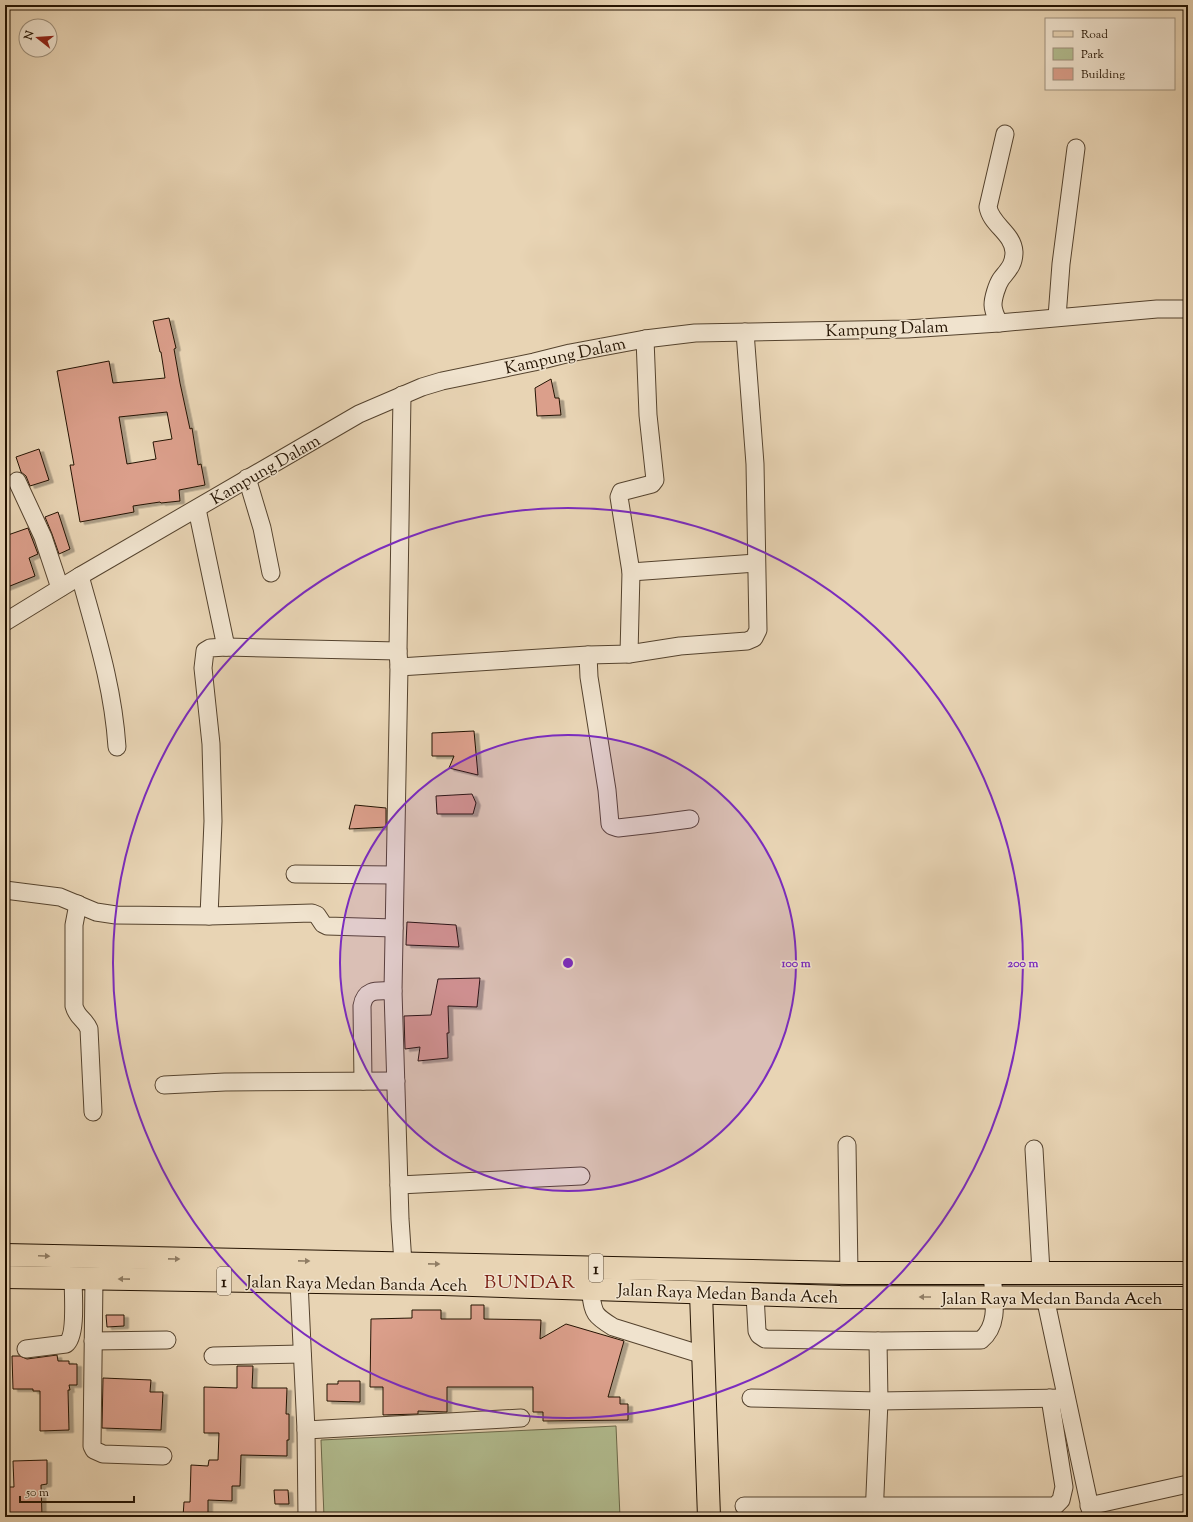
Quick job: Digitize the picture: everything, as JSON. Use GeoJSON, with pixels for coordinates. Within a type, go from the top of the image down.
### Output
{"type":"FeatureCollection","features":[{"type":"Feature","properties":{"kind":"main road","name":"Jalan Raya Medan Banda Aceh"},"geometry":{"type":"LineString","coordinates":[[5,1255],[849,1273],[1188,1273]]}},
{"type":"Feature","properties":{"kind":"main road"},"geometry":{"type":"LineString","coordinates":[[590,1268],[590,1290]]}},
{"type":"Feature","properties":{"kind":"main road","name":"Jalan Raya Medan Banda Aceh"},"geometry":{"type":"LineString","coordinates":[[5,1277],[436,1284],[840,1297],[1188,1298]]}},
{"type":"Feature","properties":{"kind":"main road"},"geometry":{"type":"LineString","coordinates":[[701,1293],[709,1517]]}},
{"type":"Feature","properties":{"kind":"street"},"geometry":{"type":"LineString","coordinates":[[999,323],[993,304],[999,283],[1012,265],[1014,253],[1010,238],[992,217],[988,207],[1005,134]]}},
{"type":"Feature","properties":{"kind":"street"},"geometry":{"type":"LineString","coordinates":[[1057,317],[1061,264],[1076,148]]}},
{"type":"Feature","properties":{"kind":"street","name":"Kampung Dalam"},"geometry":{"type":"LineString","coordinates":[[5,622],[80,576],[359,414],[402,395],[442,381],[570,353],[645,339],[695,333],[907,329],[999,323],[1157,309],[1188,309]]}},
{"type":"Feature","properties":{"kind":"street"},"geometry":{"type":"LineString","coordinates":[[209,916],[213,821],[211,744],[203,660],[207,649],[226,647],[398,659],[629,654],[680,646],[736,643],[754,638],[758,630],[754,464],[745,332]]}},
{"type":"Feature","properties":{"kind":"street"},"geometry":{"type":"LineString","coordinates":[[629,654],[631,572],[619,494],[623,491],[652,484],[656,476],[648,415],[645,339]]}},
{"type":"Feature","properties":{"kind":"street"},"geometry":{"type":"LineString","coordinates":[[402,395],[393,991],[401,1244],[403,1263]]}},
{"type":"Feature","properties":{"kind":"street"},"geometry":{"type":"LineString","coordinates":[[247,478],[262,528],[271,573]]}},
{"type":"Feature","properties":{"kind":"street"},"geometry":{"type":"LineString","coordinates":[[17,480],[42,537],[60,588]]}},
{"type":"Feature","properties":{"kind":"street"},"geometry":{"type":"LineString","coordinates":[[197,509],[226,647]]}},
{"type":"Feature","properties":{"kind":"street"},"geometry":{"type":"LineString","coordinates":[[631,572],[756,563]]}},
{"type":"Feature","properties":{"kind":"street"},"geometry":{"type":"LineString","coordinates":[[80,576],[103,657],[112,700],[117,747]]}},
{"type":"Feature","properties":{"kind":"street"},"geometry":{"type":"LineString","coordinates":[[588,655],[589,678],[607,790],[610,824],[618,828],[690,818]]}},
{"type":"Feature","properties":{"kind":"street"},"geometry":{"type":"LineString","coordinates":[[296,874],[394,875]]}},
{"type":"Feature","properties":{"kind":"street"},"geometry":{"type":"LineString","coordinates":[[5,890],[54,896],[78,904],[91,911],[116,914],[209,916],[312,914],[317,915],[323,924],[327,926],[394,928]]}},
{"type":"Feature","properties":{"kind":"street"},"geometry":{"type":"LineString","coordinates":[[78,904],[75,913],[74,925],[74,1006],[77,1015],[89,1029],[93,1112]]}},
{"type":"Feature","properties":{"kind":"street"},"geometry":{"type":"LineString","coordinates":[[363,1081],[363,999],[371,992],[393,991]]}},
{"type":"Feature","properties":{"kind":"street"},"geometry":{"type":"LineString","coordinates":[[164,1085],[225,1082],[396,1081]]}},
{"type":"Feature","properties":{"kind":"street"},"geometry":{"type":"LineString","coordinates":[[846,1145],[849,1273]]}},
{"type":"Feature","properties":{"kind":"street"},"geometry":{"type":"LineString","coordinates":[[1034,1149],[1041,1272]]}},
{"type":"Feature","properties":{"kind":"street"},"geometry":{"type":"LineString","coordinates":[[399,1185],[581,1176]]}},
{"type":"Feature","properties":{"kind":"street"},"geometry":{"type":"LineString","coordinates":[[755,1295],[757,1331],[759,1335],[765,1339],[878,1341],[981,1340],[987,1335],[993,1324],[994,1312],[992,1272]]}},
{"type":"Feature","properties":{"kind":"street"},"geometry":{"type":"LineString","coordinates":[[83,1278],[93,1341],[91,1441],[94,1450],[104,1454],[163,1456]]}},
{"type":"Feature","properties":{"kind":"street"},"geometry":{"type":"LineString","coordinates":[[26,1349],[66,1344],[68,1342],[72,1335],[73,1320],[83,1278]]}},
{"type":"Feature","properties":{"kind":"street"},"geometry":{"type":"LineString","coordinates":[[299,1282],[306,1430],[307,1517]]}},
{"type":"Feature","properties":{"kind":"street"},"geometry":{"type":"LineString","coordinates":[[590,1290],[594,1313],[613,1327],[703,1355]]}},
{"type":"Feature","properties":{"kind":"street"},"geometry":{"type":"LineString","coordinates":[[744,1506],[874,1511],[1055,1506],[1061,1500],[1064,1487],[1058,1398],[1045,1297]]}},
{"type":"Feature","properties":{"kind":"street"},"geometry":{"type":"LineString","coordinates":[[93,1341],[167,1340]]}},
{"type":"Feature","properties":{"kind":"street"},"geometry":{"type":"LineString","coordinates":[[874,1511],[879,1401],[878,1341]]}},
{"type":"Feature","properties":{"kind":"street"},"geometry":{"type":"LineString","coordinates":[[213,1356],[302,1354]]}},
{"type":"Feature","properties":{"kind":"street"},"geometry":{"type":"LineString","coordinates":[[751,1398],[879,1401],[1058,1398]]}},
{"type":"Feature","properties":{"kind":"street"},"geometry":{"type":"LineString","coordinates":[[1058,1398],[1091,1511],[1188,1484]]}},
{"type":"Feature","properties":{"kind":"street"},"geometry":{"type":"LineString","coordinates":[[306,1430],[521,1418]]}},
{"type":"Feature","properties":{"kind":"green space"},"geometry":{"type":"Polygon","coordinates":[[[616,1426],[620,1517],[324,1517],[321,1440],[616,1426]]]}},
{"type":"Feature","properties":{"kind":"building"},"geometry":{"type":"Polygon","coordinates":[[[169,318],[176,348],[174,349],[180,383],[190,429],[192,428],[198,465],[201,464],[205,485],[179,490],[180,501],[133,506],[134,512],[80,522],[70,465],[74,465],[57,371],[109,361],[113,383],[165,378],[161,352],[153,321],[169,318]],[[167,412],[119,417],[127,464],[156,459],[153,442],[172,439],[167,412]]]}},
{"type":"Feature","properties":{"kind":"building"},"geometry":{"type":"Polygon","coordinates":[[[551,379],[555,398],[559,398],[561,415],[537,416],[535,388],[551,379]]]}},
{"type":"Feature","properties":{"kind":"building"},"geometry":{"type":"Polygon","coordinates":[[[39,449],[49,480],[30,486],[26,476],[21,472],[16,457],[39,449]]]}},
{"type":"Feature","properties":{"kind":"building"},"geometry":{"type":"Polygon","coordinates":[[[58,512],[70,549],[59,554],[45,517],[58,512]]]}},
{"type":"Feature","properties":{"kind":"building"},"geometry":{"type":"Polygon","coordinates":[[[28,528],[38,554],[29,558],[35,576],[5,588],[5,536],[28,528]]]}},
{"type":"Feature","properties":{"kind":"building"},"geometry":{"type":"Polygon","coordinates":[[[474,731],[478,775],[449,768],[454,756],[432,756],[432,733],[474,731]]]}},
{"type":"Feature","properties":{"kind":"building"},"geometry":{"type":"Polygon","coordinates":[[[472,794],[476,803],[473,814],[437,814],[436,796],[472,794]]]}},
{"type":"Feature","properties":{"kind":"building"},"geometry":{"type":"Polygon","coordinates":[[[355,805],[386,808],[386,827],[349,829],[355,805]]]}},
{"type":"Feature","properties":{"kind":"building"},"geometry":{"type":"Polygon","coordinates":[[[407,922],[456,925],[459,947],[406,945],[407,922]]]}},
{"type":"Feature","properties":{"kind":"building"},"geometry":{"type":"Polygon","coordinates":[[[480,978],[477,1007],[448,1006],[448,1058],[418,1061],[420,1047],[405,1049],[404,1016],[431,1015],[438,979],[480,978]]]}},
{"type":"Feature","properties":{"kind":"building"},"geometry":{"type":"Polygon","coordinates":[[[471,1305],[484,1305],[484,1319],[541,1320],[540,1339],[566,1324],[624,1341],[608,1397],[620,1397],[620,1404],[628,1404],[628,1420],[543,1421],[543,1412],[533,1412],[533,1387],[447,1387],[447,1412],[418,1411],[418,1414],[383,1415],[383,1387],[370,1387],[371,1319],[412,1318],[412,1310],[441,1310],[441,1319],[471,1319],[471,1305]]]}},
{"type":"Feature","properties":{"kind":"building"},"geometry":{"type":"Polygon","coordinates":[[[106,1315],[124,1315],[124,1326],[107,1327],[106,1315]]]}},
{"type":"Feature","properties":{"kind":"building"},"geometry":{"type":"Polygon","coordinates":[[[57,1355],[58,1361],[69,1361],[69,1364],[77,1364],[77,1385],[69,1385],[70,1390],[68,1390],[69,1430],[40,1431],[40,1391],[33,1391],[33,1389],[13,1389],[12,1356],[20,1356],[27,1359],[57,1355]]]}},
{"type":"Feature","properties":{"kind":"building"},"geometry":{"type":"Polygon","coordinates":[[[237,1366],[253,1366],[252,1388],[287,1388],[286,1414],[289,1414],[289,1440],[287,1440],[287,1456],[241,1455],[240,1486],[232,1486],[232,1501],[208,1500],[208,1517],[183,1517],[184,1502],[190,1502],[191,1465],[208,1466],[209,1460],[218,1460],[219,1433],[204,1433],[204,1387],[237,1388],[237,1366]]]}},
{"type":"Feature","properties":{"kind":"building"},"geometry":{"type":"Polygon","coordinates":[[[103,1378],[151,1380],[150,1392],[163,1392],[161,1430],[102,1428],[103,1378]]]}},
{"type":"Feature","properties":{"kind":"building"},"geometry":{"type":"Polygon","coordinates":[[[338,1381],[360,1381],[360,1402],[327,1401],[327,1384],[338,1384],[338,1381]]]}},
{"type":"Feature","properties":{"kind":"building"},"geometry":{"type":"Polygon","coordinates":[[[47,1460],[47,1484],[41,1485],[42,1517],[5,1516],[5,1498],[7,1498],[7,1487],[14,1487],[13,1461],[47,1460]]]}},
{"type":"Feature","properties":{"kind":"building"},"geometry":{"type":"Polygon","coordinates":[[[274,1490],[288,1490],[289,1504],[275,1504],[274,1490]]]}},
{"type":"Feature","properties":{"kind":"district","name":"BUNDAR"},"geometry":{"type":"Point","coordinates":[530,1281]}}]}
